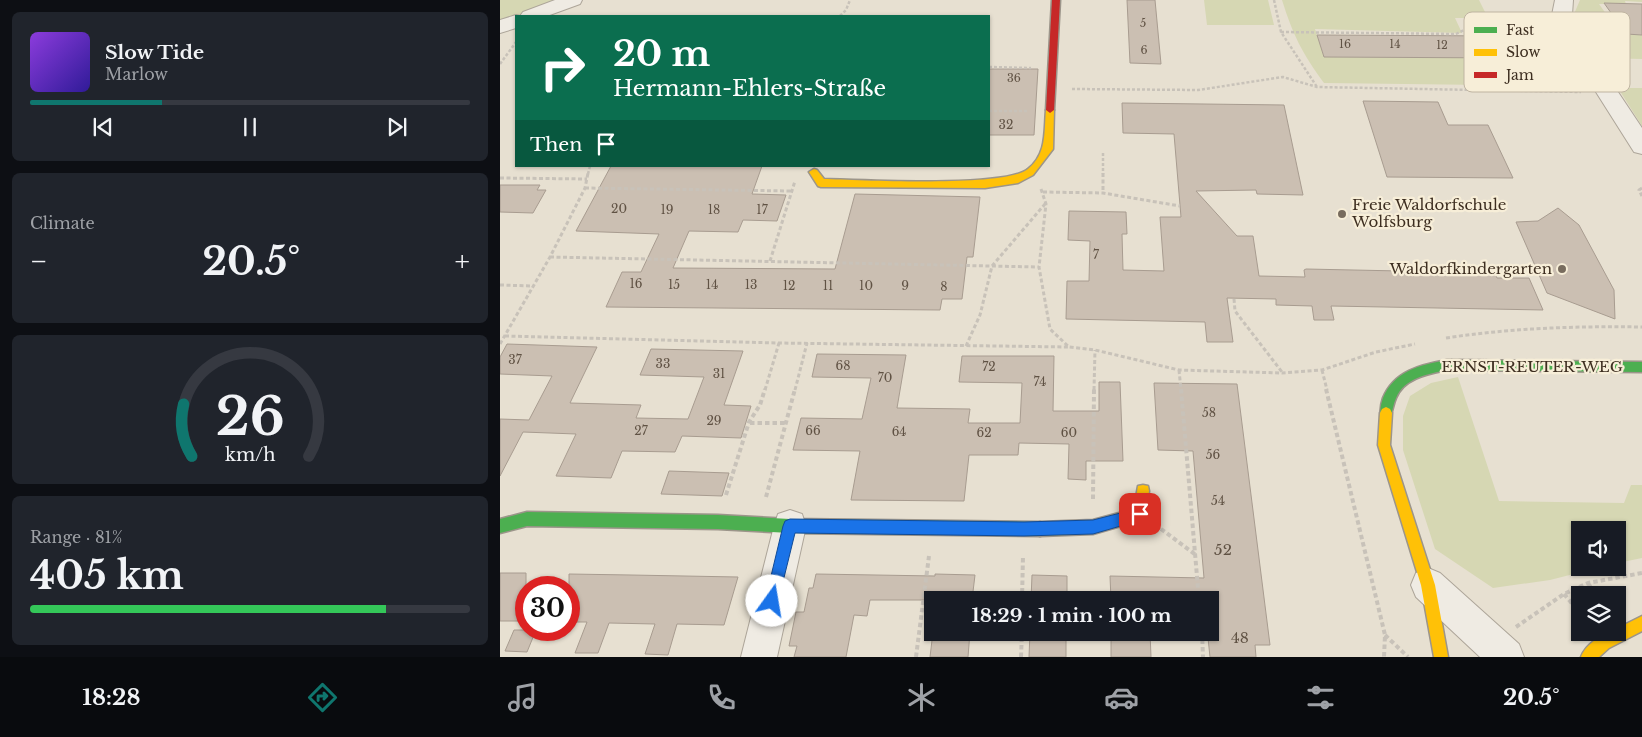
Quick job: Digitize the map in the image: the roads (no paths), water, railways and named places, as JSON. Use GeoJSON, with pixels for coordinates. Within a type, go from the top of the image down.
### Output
{"type":"FeatureCollection","features":[{"type":"Feature","properties":{"kind":"street"},"geometry":{"type":"LineString","coordinates":[[533,15],[573,0]]}},
{"type":"Feature","properties":{"kind":"street"},"geometry":{"type":"LineString","coordinates":[[814,172],[821,183],[985,184],[1008,183],[1029,175],[1041,163],[1048,149],[1056,0]]}},
{"type":"Feature","properties":{"kind":"street"},"geometry":{"type":"LineString","coordinates":[[500,28],[515,21]]}},
{"type":"Feature","properties":{"kind":"street"},"geometry":{"type":"LineString","coordinates":[[1607,92],[1642,146]]}},
{"type":"Feature","properties":{"kind":"street","name":"ERNST-REUTER-WEG"},"geometry":{"type":"LineString","coordinates":[[1441,657],[1428,585],[1384,445],[1387,402],[1400,380],[1422,369],[1447,365],[1642,367]]}},
{"type":"Feature","properties":{"kind":"street"},"geometry":{"type":"LineString","coordinates":[[500,526],[527,519],[1024,529],[1093,527],[1140,514],[1143,491]]}},
{"type":"Feature","properties":{"kind":"street"},"geometry":{"type":"LineString","coordinates":[[759,657],[774,525]]}},
{"type":"Feature","properties":{"kind":"street","name":"ERNST-REUTER-WEG"},"geometry":{"type":"LineString","coordinates":[[1428,585],[1500,652]]}},
{"type":"Feature","properties":{"kind":"street"},"geometry":{"type":"LineString","coordinates":[[1588,657],[1604,643],[1642,623]]}},
{"type":"Feature","properties":{"kind":"place","name":"Freie Waldorfschule Wolfsburg"},"geometry":{"type":"Point","coordinates":[1342,214]}},
{"type":"Feature","properties":{"kind":"place","name":"Waldorfkindergarten"},"geometry":{"type":"Point","coordinates":[1562,269]}}]}
